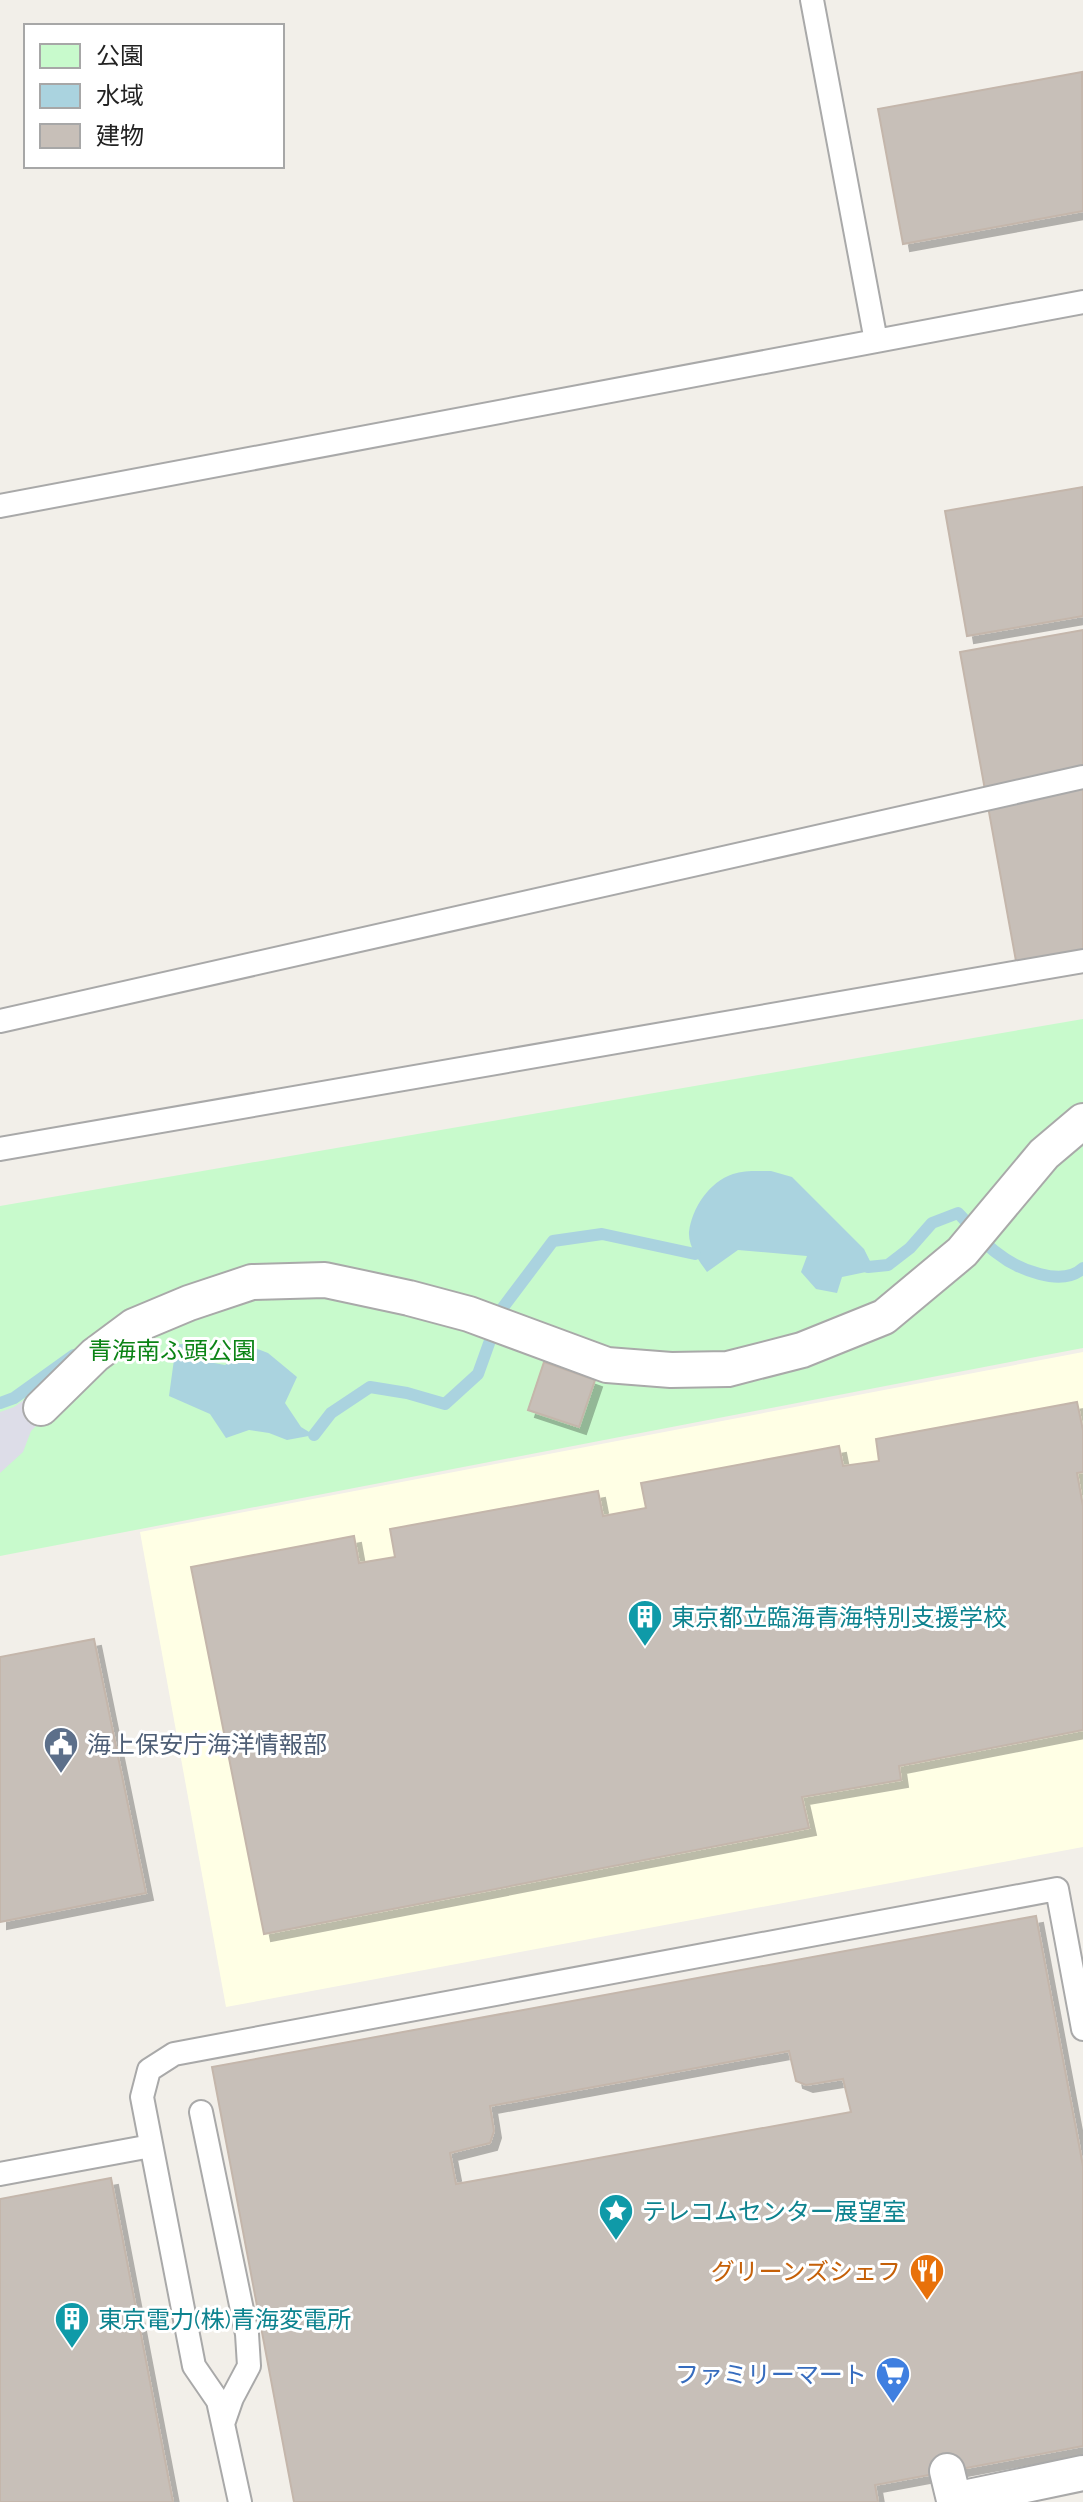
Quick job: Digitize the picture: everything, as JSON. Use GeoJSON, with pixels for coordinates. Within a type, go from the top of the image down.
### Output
{"type":"FeatureCollection","features":[{"type":"Feature","properties":{"kind":"street"},"geometry":{"type":"LineString","coordinates":[[41,1408],[95,1355],[134,1326],[252,1282],[325,1280],[409,1298],[469,1314],[607,1365],[671,1370],[728,1369],[802,1350],[884,1317],[962,1252],[1044,1154],[1083,1121]]}},
{"type":"Feature","properties":{"kind":"street"},"geometry":{"type":"LineString","coordinates":[[947,2471],[954,2500],[1083,2473]]}},
{"type":"Feature","properties":{"kind":"lane"},"geometry":{"type":"LineString","coordinates":[[812,0],[876,341]]}},
{"type":"Feature","properties":{"kind":"lane"},"geometry":{"type":"LineString","coordinates":[[0,506],[1083,302]]}},
{"type":"Feature","properties":{"kind":"lane"},"geometry":{"type":"LineString","coordinates":[[0,1021],[1083,777]]}},
{"type":"Feature","properties":{"kind":"lane"},"geometry":{"type":"LineString","coordinates":[[0,1149],[1083,961]]}},
{"type":"Feature","properties":{"kind":"lane"},"geometry":{"type":"LineString","coordinates":[[240,2502],[218,2401],[194,2366],[142,2097],[149,2070],[174,2054],[1057,1889],[1083,2029]]}},
{"type":"Feature","properties":{"kind":"lane"},"geometry":{"type":"LineString","coordinates":[[201,2112],[247,2334],[249,2366],[224,2421]]}},
{"type":"Feature","properties":{"kind":"lane"},"geometry":{"type":"LineString","coordinates":[[0,2174],[151,2146]]}},
{"type":"Feature","properties":{"kind":"shaded area","name":"東京都立臨海青海特別支援学校"},"geometry":{"type":"Polygon","coordinates":[[[1083,1352],[1083,1847],[226,2007],[140,1532],[1083,1352]]]}},
{"type":"Feature","properties":{"kind":"shaded area"},"geometry":{"type":"Polygon","coordinates":[[[28,1397],[46,1416],[31,1431],[23,1452],[0,1473],[0,1412],[28,1397]]]}},
{"type":"Feature","properties":{"kind":"green space","name":"青海南ふ頭公園"},"geometry":{"type":"Polygon","coordinates":[[[1083,1019],[1083,1348],[0,1556],[0,1206],[1083,1019]]]}},
{"type":"Feature","properties":{"kind":"water"},"geometry":{"type":"Polygon","coordinates":[[[771,1171],[792,1177],[864,1249],[871,1263],[866,1272],[842,1277],[837,1293],[816,1289],[801,1272],[807,1256],[738,1250],[707,1272],[695,1253],[689,1237],[691,1223],[698,1205],[709,1190],[733,1174],[771,1171]]]}},
{"type":"Feature","properties":{"kind":"water"},"geometry":{"type":"Polygon","coordinates":[[[188,1343],[203,1361],[225,1365],[255,1348],[268,1353],[297,1377],[285,1403],[301,1427],[314,1435],[287,1440],[249,1430],[226,1438],[210,1414],[169,1396],[176,1345],[188,1343]]]}},
{"type":"Feature","properties":{"kind":"building"},"geometry":{"type":"Polygon","coordinates":[[[1082,72],[1083,211],[903,244],[878,109],[1082,72]]]}},
{"type":"Feature","properties":{"kind":"building"},"geometry":{"type":"Polygon","coordinates":[[[1083,487],[1083,616],[967,636],[945,511],[1083,487]]]}},
{"type":"Feature","properties":{"kind":"building"},"geometry":{"type":"Polygon","coordinates":[[[1083,630],[1083,961],[1018,972],[960,652],[1083,630]]]}},
{"type":"Feature","properties":{"kind":"building"},"geometry":{"type":"Polygon","coordinates":[[[544,1362],[595,1380],[579,1427],[528,1410],[544,1362]]]}},
{"type":"Feature","properties":{"kind":"building","name":"東京都立臨海青海特別支援学校"},"geometry":{"type":"Polygon","coordinates":[[[1077,1402],[1083,1430],[1083,1472],[1077,1473],[1083,1506],[1083,1730],[899,1766],[901,1780],[802,1797],[809,1828],[264,1934],[191,1567],[354,1536],[359,1563],[395,1557],[390,1529],[598,1491],[603,1516],[646,1508],[641,1483],[839,1446],[843,1466],[879,1461],[876,1439],[1077,1402]]]}},
{"type":"Feature","properties":{"kind":"building","name":"海上保安庁海洋情報部"},"geometry":{"type":"Polygon","coordinates":[[[94,1639],[146,1893],[0,1922],[0,1657],[94,1639]]]}},
{"type":"Feature","properties":{"kind":"building"},"geometry":{"type":"Polygon","coordinates":[[[1036,1916],[1083,2166],[1083,2446],[875,2485],[878,2502],[294,2502],[212,2067],[1036,1916]],[[789,2051],[490,2106],[494,2131],[490,2143],[450,2153],[456,2184],[851,2112],[843,2079],[806,2085],[796,2081],[789,2051]]]}},
{"type":"Feature","properties":{"kind":"building","name":"東京電力(株)青海変電所"},"geometry":{"type":"Polygon","coordinates":[[[111,2178],[173,2502],[0,2502],[0,2199],[111,2178]]]}},
{"type":"Feature","properties":{"kind":"waterway"},"geometry":{"type":"LineString","coordinates":[[868,1267],[888,1265],[910,1248],[932,1223],[958,1213],[992,1249],[1027,1270],[1064,1276],[1083,1268]]}},
{"type":"Feature","properties":{"kind":"waterway"},"geometry":{"type":"LineString","coordinates":[[314,1435],[331,1413],[370,1387],[445,1404],[478,1374],[501,1310],[553,1241],[602,1234],[695,1254]]}},
{"type":"Feature","properties":{"kind":"waterway"},"geometry":{"type":"LineString","coordinates":[[0,1403],[14,1398],[74,1355]]}},
{"type":"Feature","properties":{"kind":"place","name":"東京都立臨海青海特別支援学校"},"geometry":{"type":"Point","coordinates":[645,1648]}},
{"type":"Feature","properties":{"kind":"place","name":"海上保安庁海洋情報部"},"geometry":{"type":"Point","coordinates":[61,1775]}},
{"type":"Feature","properties":{"kind":"place","name":"テレコムセンター展望室"},"geometry":{"type":"Point","coordinates":[616,2242]}},
{"type":"Feature","properties":{"kind":"place","name":"グリーンズシェフ"},"geometry":{"type":"Point","coordinates":[927,2302]}},
{"type":"Feature","properties":{"kind":"place","name":"東京電力(株)青海変電所"},"geometry":{"type":"Point","coordinates":[72,2350]}},
{"type":"Feature","properties":{"kind":"place","name":"ファミリーマート"},"geometry":{"type":"Point","coordinates":[893,2405]}}]}
